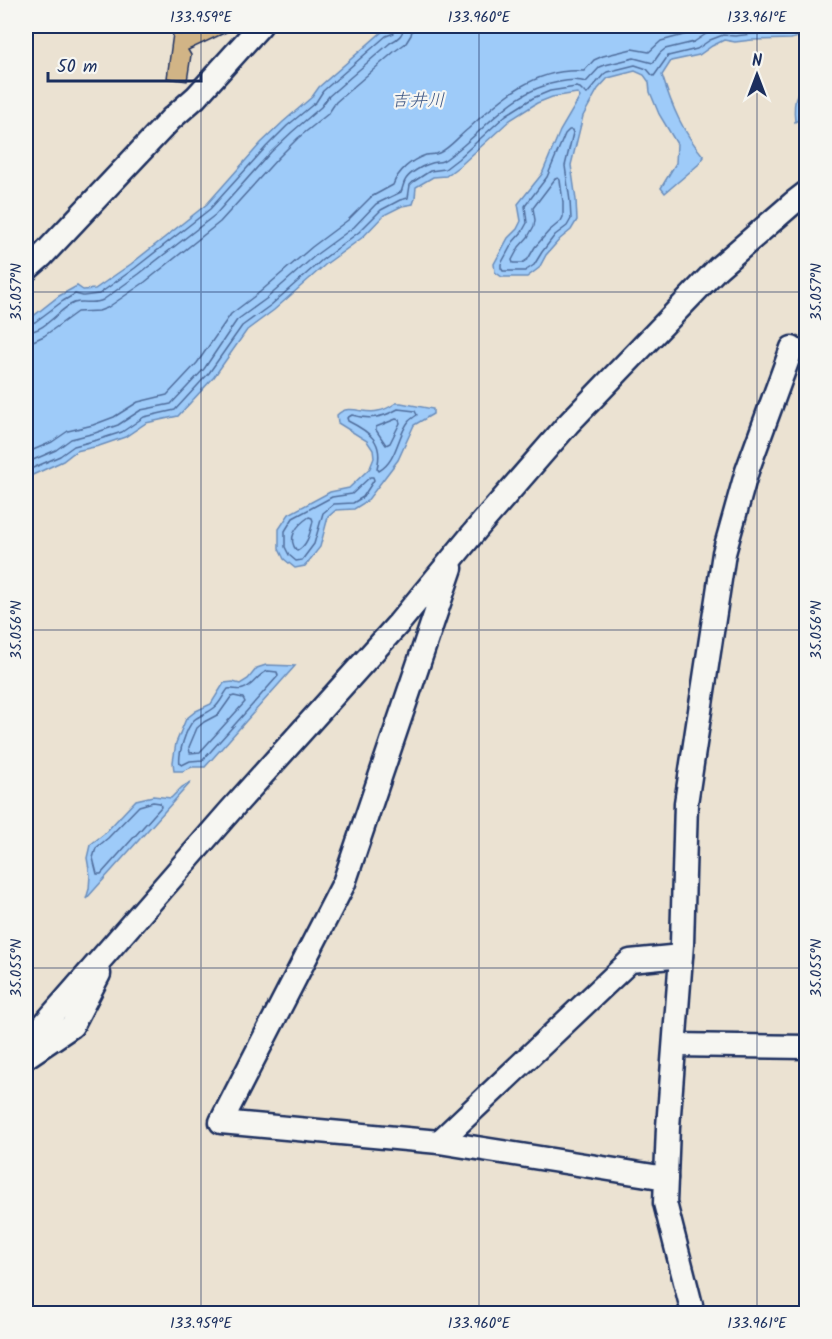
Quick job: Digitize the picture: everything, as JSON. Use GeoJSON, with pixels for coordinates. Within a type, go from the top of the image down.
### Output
{"type":"FeatureCollection","features":[{"type":"Feature","properties":{"kind":"street"},"geometry":{"type":"LineString","coordinates":[[26,270],[42,256],[171,118],[196,97],[260,26]]}},
{"type":"Feature","properties":{"kind":"street"},"geometry":{"type":"LineString","coordinates":[[26,1046],[230,811],[399,623],[568,424],[718,268],[807,193]]}},
{"type":"Feature","properties":{"kind":"street"},"geometry":{"type":"LineString","coordinates":[[691,1314],[692,1305],[665,1203],[681,956],[686,803],[724,554],[747,471],[792,348]]}},
{"type":"Feature","properties":{"kind":"street"},"geometry":{"type":"LineString","coordinates":[[455,555],[344,883],[222,1122],[439,1142],[666,1178]]}},
{"type":"Feature","properties":{"kind":"street"},"geometry":{"type":"LineString","coordinates":[[26,1058],[72,1026],[116,941]]}},
{"type":"Feature","properties":{"kind":"street"},"geometry":{"type":"LineString","coordinates":[[439,1142],[630,961],[681,956]]}},
{"type":"Feature","properties":{"kind":"street"},"geometry":{"type":"LineString","coordinates":[[675,1045],[807,1047]]}},
{"type":"Feature","properties":{"kind":"water","name":"吉井川"},"geometry":{"type":"Polygon","coordinates":[[[395,26],[806,26],[806,35],[791,39],[735,42],[724,40],[699,55],[671,61],[662,75],[666,87],[684,128],[704,157],[665,193],[661,188],[676,163],[677,144],[659,114],[650,92],[649,82],[644,75],[635,71],[608,78],[598,89],[583,116],[571,165],[577,220],[571,230],[546,255],[539,268],[527,277],[502,277],[495,272],[494,264],[508,238],[521,221],[518,204],[542,174],[560,131],[580,97],[577,93],[552,97],[537,103],[510,120],[446,176],[433,177],[416,187],[413,204],[402,206],[384,215],[363,237],[326,264],[274,310],[247,330],[214,377],[178,416],[146,423],[125,437],[76,451],[63,461],[26,478],[26,320],[77,286],[83,290],[95,289],[131,264],[207,204],[261,143],[312,97],[319,87],[383,31],[395,26]]]}},
{"type":"Feature","properties":{"kind":"water"},"geometry":{"type":"Polygon","coordinates":[[[806,90],[806,115],[795,122],[798,92],[806,90]]]}},
{"type":"Feature","properties":{"kind":"water"},"geometry":{"type":"Polygon","coordinates":[[[396,403],[433,409],[433,414],[414,425],[398,460],[367,501],[354,509],[336,510],[328,517],[320,547],[305,566],[295,568],[284,559],[279,549],[279,529],[289,514],[330,492],[349,488],[370,468],[374,458],[373,450],[367,441],[338,423],[337,415],[346,410],[381,411],[396,403]]]}},
{"type":"Feature","properties":{"kind":"water"},"geometry":{"type":"Polygon","coordinates":[[[266,665],[295,666],[205,767],[174,771],[176,743],[186,719],[211,704],[224,683],[240,684],[248,679],[257,668],[266,665]]]}},
{"type":"Feature","properties":{"kind":"water"},"geometry":{"type":"Polygon","coordinates":[[[191,782],[86,899],[89,889],[90,875],[87,858],[90,845],[104,834],[136,800],[153,796],[171,798],[191,782]]]}},
{"type":"Feature","properties":{"kind":"building"},"geometry":{"type":"Polygon","coordinates":[[[174,26],[181,35],[177,26],[239,26],[188,50],[191,55],[187,81],[167,78],[174,26]]]}}]}
